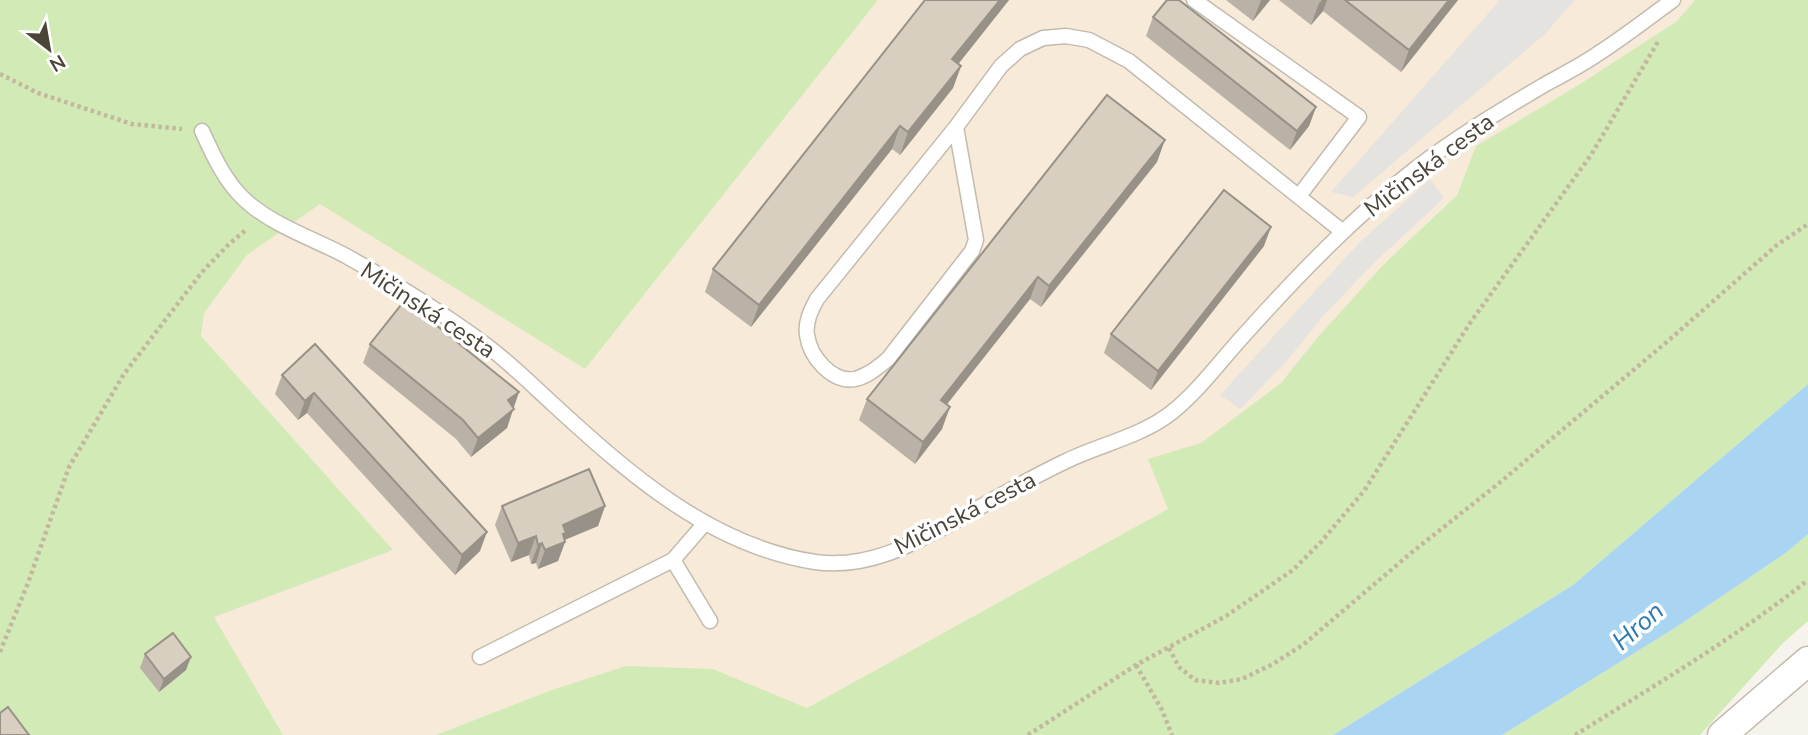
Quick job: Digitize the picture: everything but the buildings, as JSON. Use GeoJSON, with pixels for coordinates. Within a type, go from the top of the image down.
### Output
{"type":"FeatureCollection","features":[{"type":"Feature","properties":{"kind":"street"},"geometry":{"type":"LineString","coordinates":[[1722,735],[1808,661]]}},
{"type":"Feature","properties":{"kind":"lane"},"geometry":{"type":"LineString","coordinates":[[1194,0],[1359,117],[1299,196]]}},
{"type":"Feature","properties":{"kind":"lane","name":"Mičinská cesta"},"geometry":{"type":"LineString","coordinates":[[202,131],[213,155],[237,192],[249,204],[347,257],[447,317],[489,347],[611,456],[682,509],[705,523],[758,547],[813,562],[856,563],[909,545],[1065,462],[1147,428],[1170,414],[1193,393],[1303,271],[1343,232],[1416,169],[1464,134],[1598,54],[1673,0]]}},
{"type":"Feature","properties":{"kind":"lane"},"geometry":{"type":"LineString","coordinates":[[956,127],[976,240],[972,251],[888,359],[872,372],[854,379],[838,378],[823,367],[807,336],[809,314],[817,299],[956,127],[1001,66],[1020,49],[1043,38],[1066,36],[1089,40],[1129,61],[1343,232]]}},
{"type":"Feature","properties":{"kind":"lane"},"geometry":{"type":"LineString","coordinates":[[480,657],[673,560],[705,523]]}},
{"type":"Feature","properties":{"kind":"lane"},"geometry":{"type":"LineString","coordinates":[[673,560],[710,621]]}},
{"type":"Feature","properties":{"kind":"path"},"geometry":{"type":"LineString","coordinates":[[1028,735],[1136,665],[1226,616],[1293,570],[1321,542],[1364,491],[1470,323],[1591,155],[1662,36]]}},
{"type":"Feature","properties":{"kind":"path"},"geometry":{"type":"LineString","coordinates":[[0,74],[38,93],[132,124],[202,131]]}},
{"type":"Feature","properties":{"kind":"path"},"geometry":{"type":"LineString","coordinates":[[0,652],[28,583],[69,467],[124,373],[202,272],[264,214]]}},
{"type":"Feature","properties":{"kind":"path"},"geometry":{"type":"LineString","coordinates":[[1169,648],[1179,667],[1195,680],[1219,683],[1242,679],[1273,664],[1304,644],[1679,332],[1777,245],[1808,224]]}},
{"type":"Feature","properties":{"kind":"path"},"geometry":{"type":"LineString","coordinates":[[1575,735],[1698,658],[1808,580]]}},
{"type":"Feature","properties":{"kind":"path"},"geometry":{"type":"LineString","coordinates":[[1136,665],[1162,710],[1172,735]]}},
{"type":"Feature","properties":{"kind":"shaded area"},"geometry":{"type":"Polygon","coordinates":[[[878,0],[1695,0],[1677,21],[1577,86],[1476,146],[1457,194],[1383,265],[1317,338],[1281,383],[1201,444],[1148,459],[1168,509],[807,708],[713,669],[549,691],[436,735],[283,735],[213,617],[393,550],[201,336],[204,313],[247,255],[320,203],[585,369],[878,0]]]}},
{"type":"Feature","properties":{"kind":"shaded area"},"geometry":{"type":"Polygon","coordinates":[[[1500,0],[1575,0],[1545,34],[1353,197],[1331,192],[1500,0]]]}},
{"type":"Feature","properties":{"kind":"shaded area"},"geometry":{"type":"Polygon","coordinates":[[[1430,179],[1444,198],[1377,260],[1324,315],[1285,363],[1240,409],[1220,395],[1359,243],[1430,179]]]}},
{"type":"Feature","properties":{"kind":"green space"},"geometry":{"type":"Polygon","coordinates":[[[0,0],[878,0],[585,369],[320,204],[247,255],[204,313],[201,336],[393,550],[214,617],[283,735],[0,735],[0,0]]]}},
{"type":"Feature","properties":{"kind":"green space"},"geometry":{"type":"Polygon","coordinates":[[[1695,0],[1808,0],[1808,384],[1573,585],[1333,735],[436,735],[549,691],[626,666],[713,669],[807,708],[1168,509],[1148,459],[1201,443],[1281,383],[1317,338],[1383,265],[1457,195],[1476,146],[1577,86],[1677,21],[1695,0]]]}},
{"type":"Feature","properties":{"kind":"green space"},"geometry":{"type":"Polygon","coordinates":[[[1808,534],[1808,621],[1783,643],[1700,735],[1502,735],[1678,626],[1787,552],[1808,534]]]}},
{"type":"Feature","properties":{"kind":"water","name":"Hron"},"geometry":{"type":"Polygon","coordinates":[[[1808,384],[1808,534],[1787,552],[1678,626],[1502,735],[1333,735],[1573,585],[1808,384]]]}}]}
